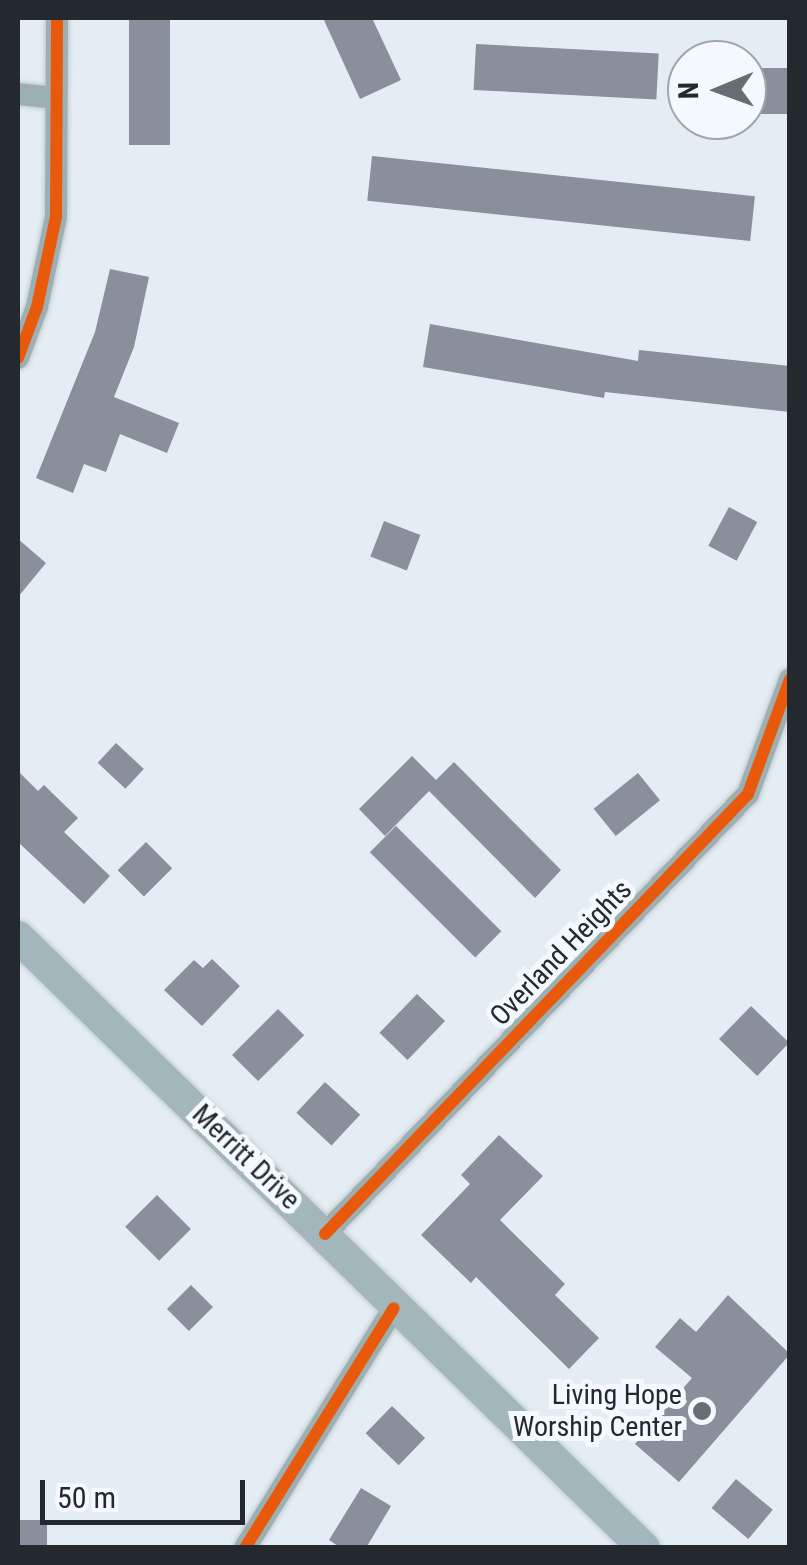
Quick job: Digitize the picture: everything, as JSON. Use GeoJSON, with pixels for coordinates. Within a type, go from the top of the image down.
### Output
{"type":"FeatureCollection","features":[{"type":"Feature","properties":{"kind":"main road","name":"Merritt Drive"},"geometry":{"type":"LineString","coordinates":[[18,937],[644,1548]]}},
{"type":"Feature","properties":{"kind":"street"},"geometry":{"type":"LineString","coordinates":[[18,358],[36,307],[56,217],[58,18]]}},
{"type":"Feature","properties":{"kind":"street"},"geometry":{"type":"LineString","coordinates":[[18,94],[56,98]]}},
{"type":"Feature","properties":{"kind":"street","name":"Overland Heights"},"geometry":{"type":"LineString","coordinates":[[325,1234],[748,794],[790,679]]}},
{"type":"Feature","properties":{"kind":"street"},"geometry":{"type":"LineString","coordinates":[[245,1548],[394,1308]]}},
{"type":"Feature","properties":{"kind":"building"},"geometry":{"type":"Polygon","coordinates":[[[129,18],[170,18],[170,145],[129,145],[129,18]]]}},
{"type":"Feature","properties":{"kind":"building"},"geometry":{"type":"Polygon","coordinates":[[[323,18],[372,18],[401,80],[360,99],[323,18]]]}},
{"type":"Feature","properties":{"kind":"building"},"geometry":{"type":"Polygon","coordinates":[[[476,44],[659,54],[656,100],[474,90],[476,44]]]}},
{"type":"Feature","properties":{"kind":"building"},"geometry":{"type":"Polygon","coordinates":[[[767,68],[790,68],[790,114],[767,114],[767,68]]]}},
{"type":"Feature","properties":{"kind":"building"},"geometry":{"type":"Polygon","coordinates":[[[372,156],[755,196],[750,241],[367,201],[372,156]]]}},
{"type":"Feature","properties":{"kind":"building"},"geometry":{"type":"Polygon","coordinates":[[[110,269],[149,277],[134,347],[114,397],[179,423],[167,453],[120,434],[106,472],[84,464],[73,493],[36,478],[95,332],[110,269]]]}},
{"type":"Feature","properties":{"kind":"building"},"geometry":{"type":"Polygon","coordinates":[[[430,324],[638,361],[639,350],[790,366],[790,412],[605,392],[604,398],[423,367],[430,324]]]}},
{"type":"Feature","properties":{"kind":"building"},"geometry":{"type":"Polygon","coordinates":[[[729,507],[757,522],[737,561],[708,546],[729,507]]]}},
{"type":"Feature","properties":{"kind":"building"},"geometry":{"type":"Polygon","coordinates":[[[384,521],[420,535],[407,570],[370,556],[384,521]]]}},
{"type":"Feature","properties":{"kind":"building"},"geometry":{"type":"Polygon","coordinates":[[[18,539],[46,563],[18,597],[18,539]]]}},
{"type":"Feature","properties":{"kind":"building"},"geometry":{"type":"Polygon","coordinates":[[[116,743],[144,769],[125,789],[98,763],[116,743]]]}},
{"type":"Feature","properties":{"kind":"building"},"geometry":{"type":"Polygon","coordinates":[[[412,756],[436,780],[454,762],[561,870],[535,898],[429,791],[385,836],[359,809],[412,756]]]}},
{"type":"Feature","properties":{"kind":"building"},"geometry":{"type":"Polygon","coordinates":[[[18,771],[38,791],[44,785],[78,818],[64,832],[110,876],[84,904],[18,842],[18,771]]]}},
{"type":"Feature","properties":{"kind":"building"},"geometry":{"type":"Polygon","coordinates":[[[638,773],[660,800],[616,836],[594,809],[638,773]]]}},
{"type":"Feature","properties":{"kind":"building"},"geometry":{"type":"Polygon","coordinates":[[[396,826],[501,931],[475,958],[370,852],[396,826]]]}},
{"type":"Feature","properties":{"kind":"building"},"geometry":{"type":"Polygon","coordinates":[[[146,842],[172,868],[144,896],[118,870],[146,842]]]}},
{"type":"Feature","properties":{"kind":"building"},"geometry":{"type":"Polygon","coordinates":[[[212,959],[240,986],[202,1026],[164,990],[194,960],[203,968],[212,959]]]}},
{"type":"Feature","properties":{"kind":"building"},"geometry":{"type":"Polygon","coordinates":[[[417,994],[445,1021],[408,1060],[379,1033],[417,994]]]}},
{"type":"Feature","properties":{"kind":"building"},"geometry":{"type":"Polygon","coordinates":[[[751,1006],[789,1043],[757,1076],[719,1039],[751,1006]]]}},
{"type":"Feature","properties":{"kind":"building"},"geometry":{"type":"Polygon","coordinates":[[[278,1009],[304,1035],[258,1081],[232,1055],[278,1009]]]}},
{"type":"Feature","properties":{"kind":"building"},"geometry":{"type":"Polygon","coordinates":[[[325,1082],[360,1115],[331,1145],[296,1113],[325,1082]]]}},
{"type":"Feature","properties":{"kind":"building"},"geometry":{"type":"Polygon","coordinates":[[[499,1135],[543,1176],[500,1220],[565,1284],[555,1295],[599,1338],[569,1369],[476,1277],[471,1283],[421,1235],[470,1184],[461,1175],[499,1135]]]}},
{"type":"Feature","properties":{"kind":"building"},"geometry":{"type":"Polygon","coordinates":[[[157,1195],[191,1229],[159,1261],[125,1227],[157,1195]]]}},
{"type":"Feature","properties":{"kind":"building"},"geometry":{"type":"Polygon","coordinates":[[[191,1285],[213,1307],[189,1331],[167,1309],[191,1285]]]}},
{"type":"Feature","properties":{"kind":"building","name":"Living Hope Worship Center"},"geometry":{"type":"Polygon","coordinates":[[[728,1295],[790,1354],[679,1482],[635,1444],[692,1378],[655,1347],[680,1318],[696,1332],[728,1295]]]}},
{"type":"Feature","properties":{"kind":"building"},"geometry":{"type":"Polygon","coordinates":[[[392,1406],[425,1438],[399,1465],[366,1433],[392,1406]]]}},
{"type":"Feature","properties":{"kind":"building"},"geometry":{"type":"Polygon","coordinates":[[[736,1479],[773,1510],[748,1539],[712,1508],[736,1479]]]}},
{"type":"Feature","properties":{"kind":"building"},"geometry":{"type":"Polygon","coordinates":[[[361,1488],[391,1506],[366,1548],[341,1548],[329,1540],[361,1488]]]}},
{"type":"Feature","properties":{"kind":"building"},"geometry":{"type":"Polygon","coordinates":[[[18,1520],[47,1520],[47,1545],[18,1545],[18,1520]]]}},
{"type":"Feature","properties":{"kind":"cycle path"},"geometry":{"type":"LineString","coordinates":[[18,358],[37,307],[56,217],[57,18]]}},
{"type":"Feature","properties":{"kind":"cycle path"},"geometry":{"type":"LineString","coordinates":[[325,1234],[748,794],[790,679]]}},
{"type":"Feature","properties":{"kind":"cycle path"},"geometry":{"type":"LineString","coordinates":[[245,1548],[394,1308]]}},
{"type":"Feature","properties":{"kind":"place","name":"Living Hope Worship Center"},"geometry":{"type":"Point","coordinates":[702,1411]}}]}
